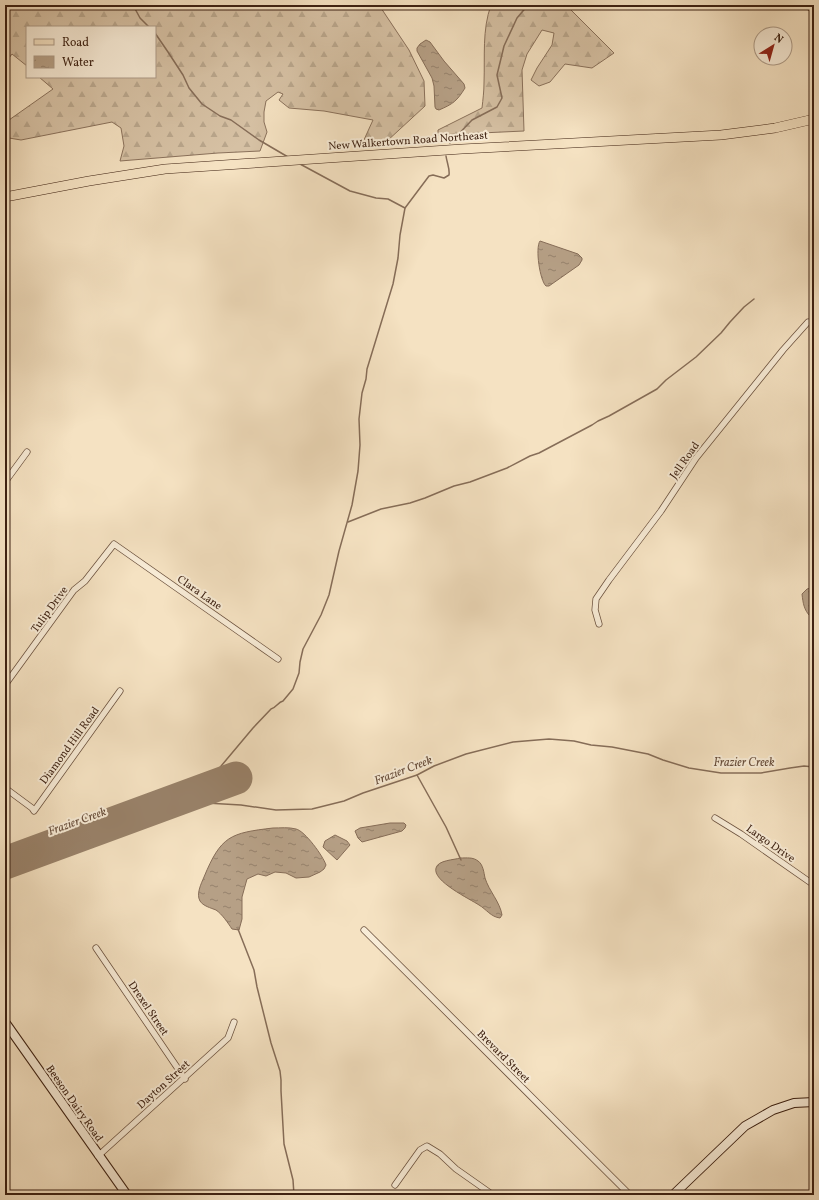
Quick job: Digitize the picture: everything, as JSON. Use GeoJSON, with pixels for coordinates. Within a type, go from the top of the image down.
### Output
{"type":"FeatureCollection","features":[{"type":"Feature","properties":{"kind":"main road","name":"New Walkertown Road Northeast"},"geometry":{"type":"LineString","coordinates":[[5,197],[89,181],[165,169],[469,148],[721,135],[775,128],[814,119]]}},
{"type":"Feature","properties":{"kind":"street"},"geometry":{"type":"LineString","coordinates":[[806,5],[814,10]]}},
{"type":"Feature","properties":{"kind":"street","name":"Jell Road"},"geometry":{"type":"LineString","coordinates":[[599,624],[595,610],[596,599],[661,511],[696,458],[783,350],[808,322],[814,323]]}},
{"type":"Feature","properties":{"kind":"street"},"geometry":{"type":"LineString","coordinates":[[5,482],[27,452]]}},
{"type":"Feature","properties":{"kind":"street","name":"Clara Lane"},"geometry":{"type":"LineString","coordinates":[[111,547],[114,544],[278,659]]}},
{"type":"Feature","properties":{"kind":"street","name":"Tulip Drive"},"geometry":{"type":"LineString","coordinates":[[5,686],[74,590],[85,581],[111,547]]}},
{"type":"Feature","properties":{"kind":"street","name":"Diamond Hill Road"},"geometry":{"type":"LineString","coordinates":[[5,788],[34,810],[120,691]]}},
{"type":"Feature","properties":{"kind":"street","name":"Largo Drive"},"geometry":{"type":"LineString","coordinates":[[715,818],[741,834],[814,885]]}},
{"type":"Feature","properties":{"kind":"street","name":"Brevard Street"},"geometry":{"type":"LineString","coordinates":[[364,930],[630,1195]]}},
{"type":"Feature","properties":{"kind":"street","name":"Drexel Street"},"geometry":{"type":"LineString","coordinates":[[96,948],[185,1079]]}},
{"type":"Feature","properties":{"kind":"street","name":"Beeson Dairy Road"},"geometry":{"type":"LineString","coordinates":[[5,1022],[98,1156],[127,1195]]}},
{"type":"Feature","properties":{"kind":"street","name":"Dayton Street"},"geometry":{"type":"LineString","coordinates":[[98,1156],[185,1079],[228,1038],[234,1022]]}},
{"type":"Feature","properties":{"kind":"street"},"geometry":{"type":"LineString","coordinates":[[673,1195],[746,1126],[772,1110],[794,1103],[814,1102]]}},
{"type":"Feature","properties":{"kind":"street"},"geometry":{"type":"LineString","coordinates":[[395,1185],[420,1150],[427,1146],[440,1154],[456,1169],[493,1195]]}},
{"type":"Feature","properties":{"kind":"green space"},"geometry":{"type":"Polygon","coordinates":[[[5,5],[379,5],[409,50],[424,81],[425,106],[386,142],[363,142],[373,120],[324,111],[289,108],[279,100],[283,94],[278,92],[266,101],[264,122],[267,132],[260,151],[120,161],[124,146],[121,128],[112,122],[21,140],[9,138],[9,120],[53,89],[40,78],[156,78],[156,26],[26,26],[26,65],[12,54],[5,63],[5,5]]]}},
{"type":"Feature","properties":{"kind":"green space"},"geometry":{"type":"Polygon","coordinates":[[[491,5],[566,5],[614,53],[592,68],[565,64],[550,82],[539,86],[531,80],[552,45],[554,33],[542,30],[527,54],[522,70],[524,131],[438,135],[438,130],[482,108],[485,34],[491,5]]]}},
{"type":"Feature","properties":{"kind":"water"},"geometry":{"type":"Polygon","coordinates":[[[426,40],[430,42],[464,84],[465,88],[454,102],[439,110],[435,107],[432,78],[417,51],[420,44],[426,40]]]}},
{"type":"Feature","properties":{"kind":"water"},"geometry":{"type":"Polygon","coordinates":[[[540,241],[578,254],[582,260],[579,265],[549,286],[546,286],[542,278],[539,264],[538,250],[540,241]]]}},
{"type":"Feature","properties":{"kind":"water"},"geometry":{"type":"Polygon","coordinates":[[[814,587],[814,616],[810,616],[804,606],[802,594],[807,589],[814,587]]]}},
{"type":"Feature","properties":{"kind":"water"},"geometry":{"type":"Polygon","coordinates":[[[390,823],[404,823],[406,825],[402,831],[362,842],[358,838],[355,831],[360,828],[390,823]]]}},
{"type":"Feature","properties":{"kind":"water"},"geometry":{"type":"Polygon","coordinates":[[[273,828],[290,828],[300,831],[313,844],[326,865],[320,872],[309,877],[296,878],[286,873],[275,872],[266,876],[258,874],[247,879],[242,897],[242,919],[239,930],[232,929],[216,910],[205,906],[201,903],[199,898],[199,892],[210,863],[222,845],[229,839],[246,832],[273,828]]]}},
{"type":"Feature","properties":{"kind":"water"},"geometry":{"type":"Polygon","coordinates":[[[335,835],[347,841],[350,845],[337,860],[323,847],[325,841],[335,835]]]}},
{"type":"Feature","properties":{"kind":"water"},"geometry":{"type":"Polygon","coordinates":[[[460,858],[474,859],[481,864],[487,883],[501,910],[502,915],[500,918],[491,915],[482,907],[445,884],[436,873],[437,865],[440,863],[460,858]]]}},
{"type":"Feature","properties":{"kind":"waterway"},"geometry":{"type":"LineString","coordinates":[[133,5],[140,18],[148,26]]}},
{"type":"Feature","properties":{"kind":"waterway"},"geometry":{"type":"LineString","coordinates":[[450,143],[472,120],[497,107],[502,98],[497,75],[504,46],[517,18],[528,5]]}},
{"type":"Feature","properties":{"kind":"waterway"},"geometry":{"type":"LineString","coordinates":[[156,34],[183,75],[189,88],[202,104],[220,116],[231,120],[259,140],[288,157]]}},
{"type":"Feature","properties":{"kind":"waterway"},"geometry":{"type":"LineString","coordinates":[[189,802],[253,728],[271,709],[283,701],[293,689],[299,673],[303,649],[321,615],[329,595],[339,551],[352,505],[358,471],[360,445],[359,419],[362,393],[367,369],[393,284],[405,208],[429,176],[433,175],[444,178],[449,175],[446,156]]}},
{"type":"Feature","properties":{"kind":"waterway"},"geometry":{"type":"LineString","coordinates":[[300,164],[350,191],[376,198],[388,199],[405,208]]}},
{"type":"Feature","properties":{"kind":"waterway"},"geometry":{"type":"LineString","coordinates":[[348,522],[381,509],[410,503],[425,498],[454,486],[470,482],[507,468],[609,416],[657,389],[666,380],[696,357],[721,333],[744,307],[754,299]]}},
{"type":"Feature","properties":{"kind":"waterway","name":"Frazier Creek"},"geometry":{"type":"LineString","coordinates":[[5,864],[54,838],[95,823],[128,815],[151,807],[176,802],[189,802],[241,805],[276,810],[312,809],[344,801],[417,775],[434,766],[466,754],[513,742],[549,739],[574,741],[648,754],[689,768],[721,773],[761,773],[804,766],[814,767]]}},
{"type":"Feature","properties":{"kind":"waterway"},"geometry":{"type":"LineString","coordinates":[[417,775],[446,827],[461,860]]}},
{"type":"Feature","properties":{"kind":"waterway"},"geometry":{"type":"LineString","coordinates":[[238,929],[254,970],[271,1043],[280,1071],[284,1144],[293,1180],[294,1195]]}},
{"type":"Feature","properties":{"kind":"runway"},"geometry":{"type":"LineString","coordinates":[[5,863],[236,778]]}}]}
